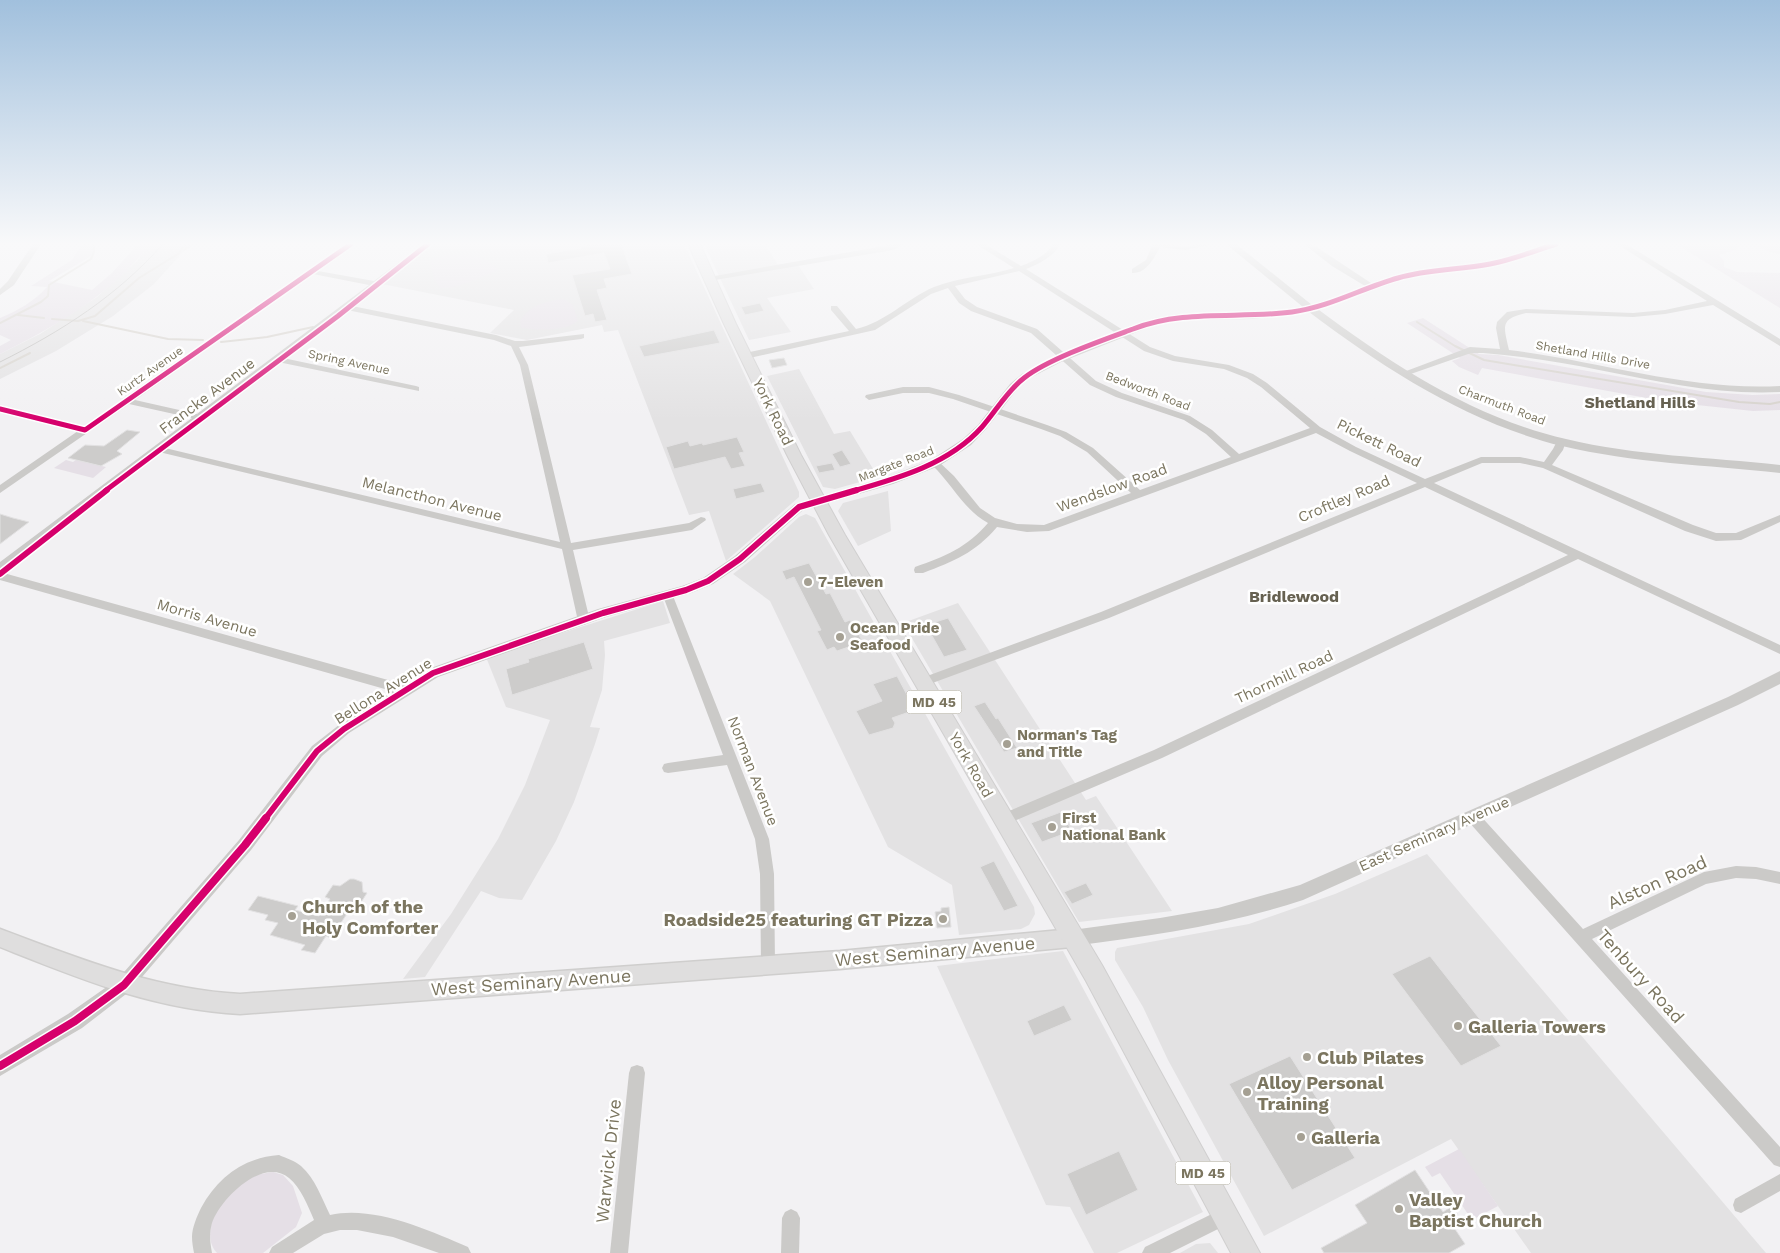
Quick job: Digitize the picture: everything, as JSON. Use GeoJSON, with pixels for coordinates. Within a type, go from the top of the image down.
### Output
{"type":"FeatureCollection","features":[{"type":"Feature","properties":{"kind":"main road","name":"York Road"},"geometry":{"type":"LineString","coordinates":[[720,302],[818,501],[1072,938],[1160,1093],[1246,1253]]}},
{"type":"Feature","properties":{"kind":"main road","name":"West Seminary Avenue"},"geometry":{"type":"LineString","coordinates":[[0,938],[124,985],[179,999],[240,1004],[768,966],[960,950],[1072,938]]}},
{"type":"Feature","properties":{"kind":"street","name":"Kurtz Avenue"},"geometry":{"type":"LineString","coordinates":[[0,490],[268,302]]}},
{"type":"Feature","properties":{"kind":"street","name":"Francke Avenue"},"geometry":{"type":"LineString","coordinates":[[0,568],[352,302]]}},
{"type":"Feature","properties":{"kind":"street"},"geometry":{"type":"LineString","coordinates":[[745,356],[855,333],[887,321],[914,302]]}},
{"type":"Feature","properties":{"kind":"street","name":"Bedworth Road"},"geometry":{"type":"LineString","coordinates":[[965,302],[1034,332],[1086,378],[1101,388],[1179,415],[1195,423],[1238,458]]}},
{"type":"Feature","properties":{"kind":"street","name":"Pickett Road"},"geometry":{"type":"LineString","coordinates":[[1074,302],[1140,346],[1164,356],[1226,367],[1250,376],[1264,385],[1318,429],[1353,449],[1780,650]]}},
{"type":"Feature","properties":{"kind":"street","name":"Charmuth Road"},"geometry":{"type":"LineString","coordinates":[[1301,302],[1405,373],[1436,392],[1478,413],[1561,441],[1631,455],[1780,469]]}},
{"type":"Feature","properties":{"kind":"street","name":"Margate Road"},"geometry":{"type":"LineString","coordinates":[[818,501],[889,481],[935,463],[966,442],[982,428],[1014,386],[1026,376],[1064,357],[1121,333],[1147,323],[1172,318],[1264,316],[1309,309],[1333,302]]}},
{"type":"Feature","properties":{"kind":"street"},"geometry":{"type":"LineString","coordinates":[[1505,353],[1500,328],[1501,322],[1510,314],[1518,312],[1633,315],[1665,312],[1712,302]]}},
{"type":"Feature","properties":{"kind":"street"},"geometry":{"type":"LineString","coordinates":[[1715,302],[1780,343]]}},
{"type":"Feature","properties":{"kind":"street"},"geometry":{"type":"LineString","coordinates":[[346,307],[496,338],[514,344],[537,343],[581,336]]}},
{"type":"Feature","properties":{"kind":"street"},"geometry":{"type":"LineString","coordinates":[[834,308],[855,333]]}},
{"type":"Feature","properties":{"kind":"street"},"geometry":{"type":"LineString","coordinates":[[514,344],[524,365],[584,621]]}},
{"type":"Feature","properties":{"kind":"street","name":"Shetland Hills Drive"},"geometry":{"type":"LineString","coordinates":[[1405,373],[1466,351],[1482,350],[1601,368],[1693,387],[1745,391],[1780,389]]}},
{"type":"Feature","properties":{"kind":"street","name":"Spring Avenue"},"geometry":{"type":"LineString","coordinates":[[277,359],[416,389]]}},
{"type":"Feature","properties":{"kind":"street"},"geometry":{"type":"LineString","coordinates":[[868,398],[903,390],[929,390],[947,394],[1044,427],[1076,442],[1103,460],[1138,494]]}},
{"type":"Feature","properties":{"kind":"street"},"geometry":{"type":"LineString","coordinates":[[127,400],[198,417]]}},
{"type":"Feature","properties":{"kind":"street"},"geometry":{"type":"LineString","coordinates":[[0,410],[85,430]]}},
{"type":"Feature","properties":{"kind":"street","name":"Wendslow Road"},"geometry":{"type":"LineString","coordinates":[[935,463],[948,475],[976,510],[995,522],[1021,528],[1045,528],[1318,429]]}},
{"type":"Feature","properties":{"kind":"street"},"geometry":{"type":"LineString","coordinates":[[1546,466],[1558,450],[1561,441]]}},
{"type":"Feature","properties":{"kind":"street","name":"Melancthon Avenue"},"geometry":{"type":"LineString","coordinates":[[157,449],[567,547],[692,526],[701,520]]}},
{"type":"Feature","properties":{"kind":"street","name":"Croftley Road"},"geometry":{"type":"LineString","coordinates":[[923,682],[1105,615],[1481,460],[1520,460],[1546,466],[1689,528],[1716,537],[1737,537],[1780,518]]}},
{"type":"Feature","properties":{"kind":"street","name":"Bellona Avenue"},"geometry":{"type":"LineString","coordinates":[[0,1066],[76,1021],[124,985],[245,845],[318,751],[344,729],[448,666],[620,608],[699,586],[740,559],[799,507],[818,501]]}},
{"type":"Feature","properties":{"kind":"street"},"geometry":{"type":"LineString","coordinates":[[919,570],[969,550],[995,522]]}},
{"type":"Feature","properties":{"kind":"street","name":"Thornhill Road"},"geometry":{"type":"LineString","coordinates":[[1002,820],[1158,754],[1577,555]]}},
{"type":"Feature","properties":{"kind":"street","name":"Morris Avenue"},"geometry":{"type":"LineString","coordinates":[[0,576],[406,690]]}},
{"type":"Feature","properties":{"kind":"street","name":"Norman Avenue"},"geometry":{"type":"LineString","coordinates":[[668,596],[762,839],[766,854],[768,966]]}},
{"type":"Feature","properties":{"kind":"street","name":"East Seminary Avenue"},"geometry":{"type":"LineString","coordinates":[[1072,938],[1214,917],[1283,899],[1376,860],[1733,701],[1780,677]]}},
{"type":"Feature","properties":{"kind":"street"},"geometry":{"type":"LineString","coordinates":[[668,768],[732,759]]}},
{"type":"Feature","properties":{"kind":"street","name":"Tenbury Road"},"geometry":{"type":"LineString","coordinates":[[1473,817],[1780,1160]]}},
{"type":"Feature","properties":{"kind":"street","name":"Alston Road"},"geometry":{"type":"LineString","coordinates":[[1581,937],[1704,878],[1736,872],[1756,873],[1780,878]]}},
{"type":"Feature","properties":{"kind":"street","name":"Warwick Drive"},"geometry":{"type":"LineString","coordinates":[[619,1253],[636,1073]]}},
{"type":"Feature","properties":{"kind":"street"},"geometry":{"type":"LineString","coordinates":[[203,1253],[202,1234],[205,1219],[214,1201],[226,1186],[243,1173],[257,1166],[272,1164],[285,1166],[294,1171],[317,1207],[325,1224]]}},
{"type":"Feature","properties":{"kind":"street"},"geometry":{"type":"LineString","coordinates":[[1741,1205],[1780,1182]]}},
{"type":"Feature","properties":{"kind":"street"},"geometry":{"type":"LineString","coordinates":[[1151,1253],[1226,1216]]}},
{"type":"Feature","properties":{"kind":"street"},"geometry":{"type":"LineString","coordinates":[[790,1253],[791,1218]]}},
{"type":"Feature","properties":{"kind":"street"},"geometry":{"type":"LineString","coordinates":[[278,1253],[325,1224],[359,1221],[378,1224],[462,1253]]}},
{"type":"Feature","properties":{"kind":"shaded area"},"geometry":{"type":"Polygon","coordinates":[[[29,302],[89,302],[42,332],[0,354],[0,346],[11,340],[0,335],[0,318],[29,302]]]}},
{"type":"Feature","properties":{"kind":"shaded area"},"geometry":{"type":"Polygon","coordinates":[[[89,302],[130,302],[113,316],[56,351],[0,379],[0,354],[40,334],[89,302]]]}},
{"type":"Feature","properties":{"kind":"shaded area"},"geometry":{"type":"Polygon","coordinates":[[[476,302],[711,302],[799,492],[799,497],[726,561],[709,511],[689,515],[618,330],[604,332],[602,325],[527,340],[490,333],[514,310],[476,302]]]}},
{"type":"Feature","properties":{"kind":"shaded area"},"geometry":{"type":"Polygon","coordinates":[[[569,302],[573,305],[578,321],[558,329],[521,328],[520,321],[528,311],[545,303],[569,302]]]}},
{"type":"Feature","properties":{"kind":"shaded area"},"geometry":{"type":"Polygon","coordinates":[[[731,302],[770,302],[791,332],[749,340],[731,302]]]}},
{"type":"Feature","properties":{"kind":"shaded area"},"geometry":{"type":"Polygon","coordinates":[[[1771,302],[1780,302],[1780,308],[1771,302]]]}},
{"type":"Feature","properties":{"kind":"shaded area"},"geometry":{"type":"Polygon","coordinates":[[[1423,318],[1479,354],[1498,355],[1706,392],[1753,395],[1780,394],[1780,410],[1753,411],[1669,402],[1482,368],[1478,375],[1459,367],[1452,361],[1460,358],[1407,323],[1423,318]]]}},
{"type":"Feature","properties":{"kind":"shaded area"},"geometry":{"type":"Polygon","coordinates":[[[799,369],[834,434],[850,431],[878,477],[835,489],[823,487],[767,376],[799,369]]]}},
{"type":"Feature","properties":{"kind":"shaded area"},"geometry":{"type":"Polygon","coordinates":[[[66,460],[73,462],[76,460],[106,467],[93,478],[54,468],[66,460]]]}},
{"type":"Feature","properties":{"kind":"shaded area"},"geometry":{"type":"Polygon","coordinates":[[[888,491],[891,531],[858,546],[838,511],[843,503],[888,491]]]}},
{"type":"Feature","properties":{"kind":"shaded area"},"geometry":{"type":"Polygon","coordinates":[[[806,514],[815,518],[1034,907],[1035,914],[1029,925],[1021,929],[959,935],[952,885],[888,847],[770,601],[733,574],[755,557],[799,517],[806,514]]]}},
{"type":"Feature","properties":{"kind":"shaded area"},"geometry":{"type":"Polygon","coordinates":[[[663,601],[670,623],[604,641],[605,655],[602,690],[590,727],[600,728],[595,744],[574,802],[556,841],[522,900],[499,898],[481,891],[425,977],[403,979],[451,914],[498,839],[525,785],[550,720],[506,707],[486,657],[663,601]]]}},
{"type":"Feature","properties":{"kind":"shaded area"},"geometry":{"type":"Polygon","coordinates":[[[958,603],[1086,800],[1096,796],[1172,911],[1079,922],[903,623],[958,603]]]}},
{"type":"Feature","properties":{"kind":"shaded area"},"geometry":{"type":"Polygon","coordinates":[[[1427,854],[1766,1253],[1531,1253],[1451,1139],[1264,1236],[1168,1060],[1143,1007],[1115,960],[1115,952],[1117,948],[1249,924],[1335,894],[1427,854]]]}},
{"type":"Feature","properties":{"kind":"shaded area"},"geometry":{"type":"Polygon","coordinates":[[[1063,951],[1203,1212],[1117,1253],[1094,1253],[1070,1207],[1046,1205],[937,966],[1063,951]]]}},
{"type":"Feature","properties":{"kind":"shaded area"},"geometry":{"type":"Polygon","coordinates":[[[1459,1149],[1498,1206],[1472,1220],[1440,1173],[1432,1177],[1425,1167],[1459,1149]]]}},
{"type":"Feature","properties":{"kind":"shaded area"},"geometry":{"type":"Polygon","coordinates":[[[273,1172],[283,1175],[293,1186],[302,1213],[296,1227],[263,1253],[217,1253],[212,1246],[210,1237],[213,1218],[222,1200],[233,1187],[242,1181],[257,1175],[273,1172]]]}},
{"type":"Feature","properties":{"kind":"shaded area"},"geometry":{"type":"Polygon","coordinates":[[[1210,1243],[1218,1253],[1180,1253],[1196,1244],[1210,1243]]]}},
{"type":"Feature","properties":{"kind":"building"},"geometry":{"type":"Polygon","coordinates":[[[581,302],[601,302],[607,320],[595,322],[593,314],[585,316],[581,302]]]}},
{"type":"Feature","properties":{"kind":"building"},"geometry":{"type":"Polygon","coordinates":[[[760,303],[764,311],[745,315],[741,307],[760,303]]]}},
{"type":"Feature","properties":{"kind":"building"},"geometry":{"type":"Polygon","coordinates":[[[714,330],[720,343],[644,357],[639,346],[714,330]]]}},
{"type":"Feature","properties":{"kind":"building"},"geometry":{"type":"Polygon","coordinates":[[[784,358],[787,365],[772,368],[769,360],[784,358]]]}},
{"type":"Feature","properties":{"kind":"building"},"geometry":{"type":"Polygon","coordinates":[[[127,430],[140,432],[117,451],[122,454],[101,466],[68,458],[85,445],[104,446],[127,430]]]}},
{"type":"Feature","properties":{"kind":"building"},"geometry":{"type":"Polygon","coordinates":[[[737,437],[744,452],[739,453],[745,466],[731,469],[725,457],[674,469],[666,447],[688,441],[690,446],[702,443],[703,445],[737,437]]]}},
{"type":"Feature","properties":{"kind":"building"},"geometry":{"type":"Polygon","coordinates":[[[842,450],[851,464],[840,467],[832,454],[842,450]]]}},
{"type":"Feature","properties":{"kind":"building"},"geometry":{"type":"Polygon","coordinates":[[[832,463],[835,470],[819,473],[816,466],[832,463]]]}},
{"type":"Feature","properties":{"kind":"building"},"geometry":{"type":"Polygon","coordinates":[[[761,483],[765,492],[736,499],[733,489],[761,483]]]}},
{"type":"Feature","properties":{"kind":"building"},"geometry":{"type":"Polygon","coordinates":[[[0,514],[13,518],[29,522],[0,544],[0,514]]]}},
{"type":"Feature","properties":{"kind":"building"},"geometry":{"type":"Polygon","coordinates":[[[809,563],[826,594],[830,593],[845,622],[850,620],[863,642],[837,651],[834,647],[827,650],[817,631],[821,630],[794,577],[786,580],[782,571],[809,563]]]}},
{"type":"Feature","properties":{"kind":"building"},"geometry":{"type":"Polygon","coordinates":[[[948,618],[967,650],[944,657],[926,625],[948,618]]]}},
{"type":"Feature","properties":{"kind":"building"},"geometry":{"type":"Polygon","coordinates":[[[584,642],[593,669],[512,695],[506,669],[529,662],[528,659],[584,642]]]}},
{"type":"Feature","properties":{"kind":"building"},"geometry":{"type":"Polygon","coordinates":[[[897,676],[915,710],[892,718],[895,723],[893,728],[869,735],[856,711],[882,701],[873,684],[897,676]]]}},
{"type":"Feature","properties":{"kind":"building"},"geometry":{"type":"Polygon","coordinates":[[[985,702],[996,719],[998,718],[1017,748],[1004,752],[974,706],[985,702]]]}},
{"type":"Feature","properties":{"kind":"building","name":"First National Bank"},"geometry":{"type":"Polygon","coordinates":[[[1061,812],[1072,831],[1042,842],[1031,823],[1061,812]]]}},
{"type":"Feature","properties":{"kind":"building"},"geometry":{"type":"Polygon","coordinates":[[[994,861],[1018,906],[1004,911],[980,867],[994,861]]]}},
{"type":"Feature","properties":{"kind":"building","name":"Church of the Holy Comforter"},"geometry":{"type":"Polygon","coordinates":[[[350,879],[362,882],[363,892],[367,893],[358,907],[352,906],[331,938],[326,936],[315,953],[301,950],[305,945],[270,935],[278,923],[265,920],[268,915],[248,910],[258,896],[298,906],[295,910],[319,916],[330,899],[325,897],[333,885],[340,886],[350,879]]]}},
{"type":"Feature","properties":{"kind":"building"},"geometry":{"type":"Polygon","coordinates":[[[1086,883],[1093,895],[1072,904],[1064,892],[1086,883]]]}},
{"type":"Feature","properties":{"kind":"building","name":"Roadside25 featuring GT Pizza"},"geometry":{"type":"Polygon","coordinates":[[[949,907],[951,927],[937,928],[935,912],[941,911],[941,908],[949,907]]]}},
{"type":"Feature","properties":{"kind":"building","name":"Galleria Towers"},"geometry":{"type":"Polygon","coordinates":[[[1430,956],[1501,1046],[1461,1066],[1392,974],[1430,956]]]}},
{"type":"Feature","properties":{"kind":"building"},"geometry":{"type":"Polygon","coordinates":[[[1064,1005],[1072,1020],[1034,1036],[1027,1021],[1064,1005]]]}},
{"type":"Feature","properties":{"kind":"building","name":"Galleria"},"geometry":{"type":"Polygon","coordinates":[[[1290,1056],[1355,1158],[1292,1190],[1229,1084],[1290,1056]]]}},
{"type":"Feature","properties":{"kind":"building"},"geometry":{"type":"Polygon","coordinates":[[[1119,1151],[1138,1190],[1086,1215],[1067,1174],[1119,1151]]]}},
{"type":"Feature","properties":{"kind":"building","name":"Valley Baptist Church"},"geometry":{"type":"Polygon","coordinates":[[[1415,1170],[1443,1212],[1452,1206],[1458,1215],[1449,1220],[1465,1244],[1449,1253],[1324,1253],[1321,1248],[1367,1223],[1355,1205],[1415,1170]]]}},
{"type":"Feature","properties":{"kind":"waterway"},"geometry":{"type":"LineString","coordinates":[[0,323],[40,302]]}},
{"type":"Feature","properties":{"kind":"waterway"},"geometry":{"type":"LineString","coordinates":[[52,319],[78,321],[95,316],[111,302]]}},
{"type":"Feature","properties":{"kind":"waterway"},"geometry":{"type":"LineString","coordinates":[[18,315],[44,318]]}},
{"type":"Feature","properties":{"kind":"waterway"},"geometry":{"type":"LineString","coordinates":[[83,321],[168,339],[203,340]]}},
{"type":"Feature","properties":{"kind":"waterway"},"geometry":{"type":"LineString","coordinates":[[1417,322],[1455,346],[1484,360],[1739,402],[1770,404],[1780,402]]}},
{"type":"Feature","properties":{"kind":"waterway"},"geometry":{"type":"LineString","coordinates":[[221,342],[267,337],[313,327]]}},
{"type":"Feature","properties":{"kind":"waterway"},"geometry":{"type":"LineString","coordinates":[[0,368],[30,353]]}},
{"type":"Feature","properties":{"kind":"tram line"},"geometry":{"type":"LineString","coordinates":[[0,362],[67,325],[99,302]]}},
{"type":"Feature","properties":{"kind":"cycle path"},"geometry":{"type":"LineString","coordinates":[[0,409],[85,430],[267,302]]}},
{"type":"Feature","properties":{"kind":"cycle path"},"geometry":{"type":"LineString","coordinates":[[0,574],[95,499],[356,302]]}},
{"type":"Feature","properties":{"kind":"cycle path"},"geometry":{"type":"LineString","coordinates":[[0,1066],[75,1021],[124,985],[245,845],[317,751],[344,729],[433,673],[603,613],[686,590],[708,581],[740,559],[799,507],[889,481],[935,463],[967,442],[982,427],[1014,386],[1026,376],[1057,360],[1134,328],[1155,321],[1180,317],[1253,316],[1294,312],[1333,302]]}},
{"type":"Feature","properties":{"kind":"place","name":"7-Eleven"},"geometry":{"type":"Point","coordinates":[808,582]}},
{"type":"Feature","properties":{"kind":"place","name":"Ocean Pride Seafood"},"geometry":{"type":"Point","coordinates":[840,637]}},
{"type":"Feature","properties":{"kind":"place","name":"Norman's Tag and Title"},"geometry":{"type":"Point","coordinates":[1007,744]}},
{"type":"Feature","properties":{"kind":"place","name":"First National Bank"},"geometry":{"type":"Point","coordinates":[1052,827]}},
{"type":"Feature","properties":{"kind":"place","name":"Church of the Holy Comforter"},"geometry":{"type":"Point","coordinates":[292,916]}},
{"type":"Feature","properties":{"kind":"place","name":"Roadside25 featuring GT Pizza"},"geometry":{"type":"Point","coordinates":[943,919]}},
{"type":"Feature","properties":{"kind":"place","name":"Galleria Towers"},"geometry":{"type":"Point","coordinates":[1458,1026]}},
{"type":"Feature","properties":{"kind":"place","name":"Club Pilates"},"geometry":{"type":"Point","coordinates":[1307,1057]}},
{"type":"Feature","properties":{"kind":"place","name":"Alloy Personal Training"},"geometry":{"type":"Point","coordinates":[1247,1092]}},
{"type":"Feature","properties":{"kind":"place","name":"Galleria"},"geometry":{"type":"Point","coordinates":[1301,1137]}},
{"type":"Feature","properties":{"kind":"place","name":"Valley Baptist Church"},"geometry":{"type":"Point","coordinates":[1399,1209]}},
{"type":"Feature","properties":{"kind":"district","name":"Shetland Hills"},"geometry":{"type":"Point","coordinates":[1640,402]}},
{"type":"Feature","properties":{"kind":"district","name":"Bridlewood"},"geometry":{"type":"Point","coordinates":[1294,596]}}]}
